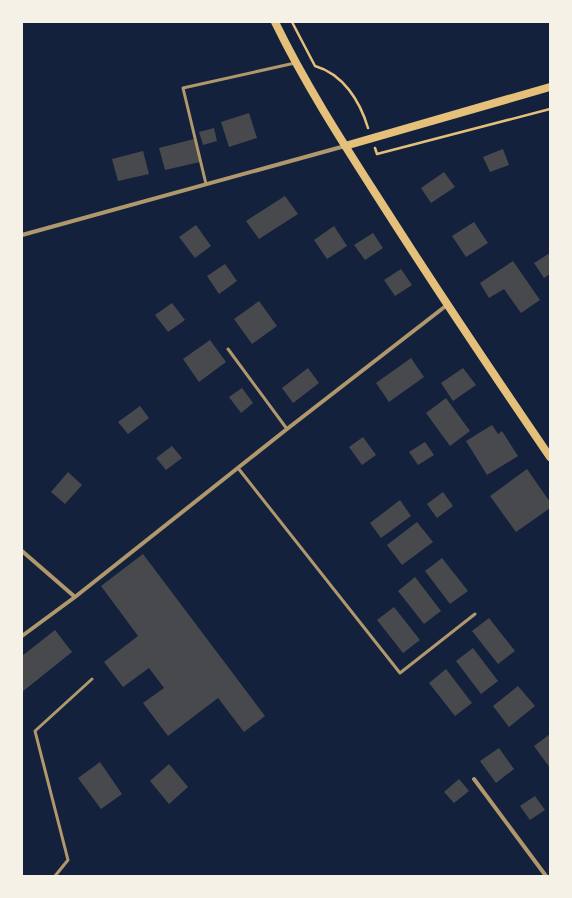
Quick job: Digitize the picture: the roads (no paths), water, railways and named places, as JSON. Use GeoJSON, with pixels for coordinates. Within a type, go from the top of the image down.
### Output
{"type":"FeatureCollection","features":[{"type":"Feature","properties":{"kind":"main road"},"geometry":{"type":"LineString","coordinates":[[275,22],[295,63],[344,146],[447,305],[550,457]]}},
{"type":"Feature","properties":{"kind":"main road"},"geometry":{"type":"LineString","coordinates":[[344,146],[371,137],[550,87]]}},
{"type":"Feature","properties":{"kind":"street"},"geometry":{"type":"LineString","coordinates":[[22,235],[344,146]]}},
{"type":"Feature","properties":{"kind":"street"},"geometry":{"type":"LineString","coordinates":[[22,636],[75,597],[287,429],[447,305]]}},
{"type":"Feature","properties":{"kind":"street"},"geometry":{"type":"LineString","coordinates":[[22,551],[75,597]]}},
{"type":"Feature","properties":{"kind":"street"},"geometry":{"type":"LineString","coordinates":[[474,779],[546,876]]}},
{"type":"Feature","properties":{"kind":"lane"},"geometry":{"type":"LineString","coordinates":[[206,184],[182,88],[295,63]]}},
{"type":"Feature","properties":{"kind":"lane"},"geometry":{"type":"LineString","coordinates":[[228,349],[287,429]]}},
{"type":"Feature","properties":{"kind":"lane"},"geometry":{"type":"LineString","coordinates":[[238,468],[400,673],[474,614]]}},
{"type":"Feature","properties":{"kind":"lane"},"geometry":{"type":"LineString","coordinates":[[55,876],[68,860],[35,731],[92,679]]}}]}
